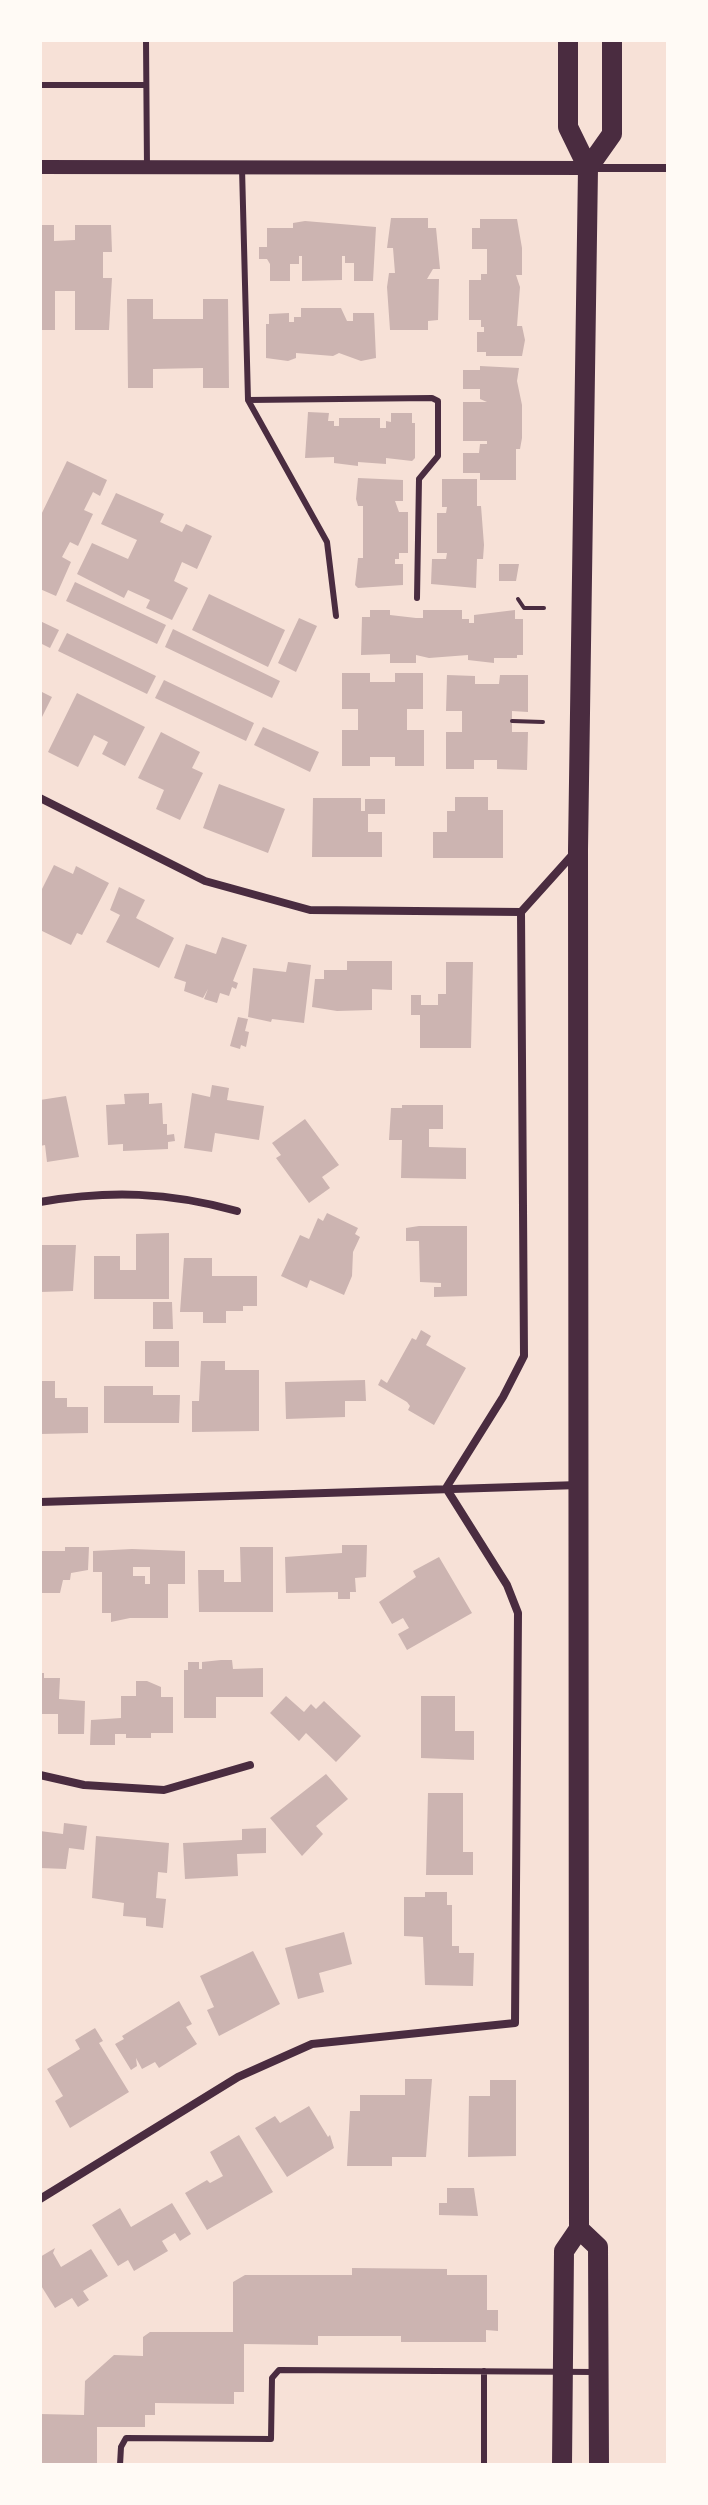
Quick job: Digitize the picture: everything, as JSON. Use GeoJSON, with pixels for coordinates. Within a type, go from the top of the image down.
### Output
{"type":"FeatureCollection","features":[{"type":"Feature","properties":{"kind":"main road"},"geometry":{"type":"LineString","coordinates":[[562,2465],[564,2251],[579,2229],[578,849],[588,168],[568,127],[568,40]]}},
{"type":"Feature","properties":{"kind":"main road"},"geometry":{"type":"LineString","coordinates":[[588,168],[612,134],[612,40]]}},
{"type":"Feature","properties":{"kind":"main road"},"geometry":{"type":"LineString","coordinates":[[579,2229],[598,2247],[599,2465]]}},
{"type":"Feature","properties":{"kind":"street"},"geometry":{"type":"LineString","coordinates":[[40,167],[668,168]]}},
{"type":"Feature","properties":{"kind":"street"},"geometry":{"type":"LineString","coordinates":[[40,798],[205,881],[310,910],[521,912]]}},
{"type":"Feature","properties":{"kind":"street"},"geometry":{"type":"LineString","coordinates":[[446,1488],[503,1397],[524,1356],[521,912],[578,849]]}},
{"type":"Feature","properties":{"kind":"street"},"geometry":{"type":"LineString","coordinates":[[40,1202],[85,1194],[185,1197],[237,1211]]}},
{"type":"Feature","properties":{"kind":"street"},"geometry":{"type":"LineString","coordinates":[[40,1502],[580,1485]]}},
{"type":"Feature","properties":{"kind":"street"},"geometry":{"type":"LineString","coordinates":[[40,2199],[238,2077],[312,2044],[515,2023],[518,1613],[507,1585],[446,1488]]}},
{"type":"Feature","properties":{"kind":"street"},"geometry":{"type":"LineString","coordinates":[[40,1775],[84,1785],[164,1790],[250,1765]]}},
{"type":"Feature","properties":{"kind":"lane"},"geometry":{"type":"LineString","coordinates":[[146,40],[147,168]]}},
{"type":"Feature","properties":{"kind":"lane"},"geometry":{"type":"LineString","coordinates":[[40,85],[146,85]]}},
{"type":"Feature","properties":{"kind":"lane"},"geometry":{"type":"LineString","coordinates":[[242,168],[248,400],[327,542],[336,616]]}},
{"type":"Feature","properties":{"kind":"lane"},"geometry":{"type":"LineString","coordinates":[[248,400],[432,398],[438,401],[438,456],[419,479],[417,598]]}},
{"type":"Feature","properties":{"kind":"lane"},"geometry":{"type":"LineString","coordinates":[[120,2465],[121,2447],[126,2438],[271,2439],[272,2378],[279,2370],[598,2372]]}},
{"type":"Feature","properties":{"kind":"lane"},"geometry":{"type":"LineString","coordinates":[[484,2371],[484,2465]]}},
{"type":"Feature","properties":{"kind":"path"},"geometry":{"type":"LineString","coordinates":[[518,599],[524,608],[544,608]]}},
{"type":"Feature","properties":{"kind":"path"},"geometry":{"type":"LineString","coordinates":[[512,721],[543,722]]}},
{"type":"Feature","properties":{"kind":"building"},"geometry":{"type":"Polygon","coordinates":[[[391,218],[428,218],[428,228],[436,228],[440,269],[433,269],[427,279],[439,279],[438,320],[428,321],[428,330],[390,330],[387,287],[389,273],[395,273],[393,248],[387,248],[391,218]]]}},
{"type":"Feature","properties":{"kind":"building"},"geometry":{"type":"Polygon","coordinates":[[[480,219],[517,219],[522,248],[522,275],[516,275],[520,287],[517,326],[522,326],[525,340],[522,356],[486,356],[486,352],[477,352],[477,332],[484,332],[484,327],[481,327],[481,320],[469,320],[469,280],[481,280],[481,274],[487,274],[487,249],[472,249],[472,228],[480,228],[480,219]]]}},
{"type":"Feature","properties":{"kind":"building"},"geometry":{"type":"Polygon","coordinates":[[[305,221],[376,227],[373,281],[354,281],[354,263],[345,263],[345,256],[342,256],[342,280],[302,281],[302,256],[299,256],[299,264],[290,264],[290,281],[270,281],[270,264],[267,259],[259,259],[259,247],[267,247],[267,228],[293,228],[293,223],[305,221]]]}},
{"type":"Feature","properties":{"kind":"building"},"geometry":{"type":"Polygon","coordinates":[[[40,225],[54,225],[54,241],[75,240],[75,225],[111,225],[112,252],[103,252],[103,278],[112,278],[109,330],[75,330],[75,291],[55,291],[55,330],[40,330],[40,225]]]}},
{"type":"Feature","properties":{"kind":"building"},"geometry":{"type":"Polygon","coordinates":[[[127,299],[153,299],[153,319],[203,319],[203,299],[228,299],[229,388],[203,388],[203,368],[153,369],[153,388],[128,388],[127,299]]]}},
{"type":"Feature","properties":{"kind":"building"},"geometry":{"type":"Polygon","coordinates":[[[301,308],[341,308],[347,321],[353,321],[353,313],[374,313],[376,358],[361,361],[339,353],[333,356],[296,353],[296,358],[288,361],[266,358],[269,314],[289,313],[289,322],[294,322],[294,317],[301,317],[301,308]]]}},
{"type":"Feature","properties":{"kind":"building"},"geometry":{"type":"Polygon","coordinates":[[[480,366],[519,368],[517,381],[522,405],[522,438],[520,449],[516,449],[516,480],[480,480],[480,473],[463,473],[463,453],[479,453],[480,444],[487,444],[487,441],[463,441],[463,402],[487,402],[480,399],[480,389],[463,389],[463,370],[480,370],[480,366]]]}},
{"type":"Feature","properties":{"kind":"building"},"geometry":{"type":"Polygon","coordinates":[[[308,412],[329,413],[328,421],[334,421],[334,426],[339,426],[339,418],[380,418],[380,428],[386,428],[386,421],[391,422],[391,413],[412,413],[415,458],[412,461],[386,458],[386,464],[358,462],[358,466],[334,463],[334,457],[305,458],[308,412]]]}},
{"type":"Feature","properties":{"kind":"building"},"geometry":{"type":"Polygon","coordinates":[[[67,461],[107,480],[100,496],[93,492],[84,510],[93,514],[78,546],[70,542],[62,557],[71,562],[56,596],[40,589],[40,517],[67,461]]]}},
{"type":"Feature","properties":{"kind":"building"},"geometry":{"type":"Polygon","coordinates":[[[358,478],[403,480],[403,501],[395,501],[399,512],[408,512],[408,553],[399,553],[395,564],[403,564],[403,585],[358,588],[355,585],[358,558],[363,558],[363,506],[358,506],[356,499],[358,478]]]}},
{"type":"Feature","properties":{"kind":"building"},"geometry":{"type":"Polygon","coordinates":[[[442,479],[477,479],[477,506],[481,506],[484,545],[483,559],[477,559],[476,588],[431,584],[432,559],[446,559],[447,553],[437,553],[437,513],[446,513],[447,507],[442,507],[442,479]]]}},
{"type":"Feature","properties":{"kind":"building"},"geometry":{"type":"Polygon","coordinates":[[[116,493],[164,514],[160,522],[182,532],[186,524],[212,536],[197,569],[182,562],[174,581],[188,588],[172,620],[146,608],[150,600],[128,590],[124,598],[77,574],[92,543],[128,559],[137,540],[101,524],[116,493]]]}},
{"type":"Feature","properties":{"kind":"building"},"geometry":{"type":"Polygon","coordinates":[[[499,564],[519,564],[516,581],[499,581],[499,564]]]}},
{"type":"Feature","properties":{"kind":"building"},"geometry":{"type":"Polygon","coordinates":[[[75,582],[166,625],[157,644],[66,601],[75,582]]]}},
{"type":"Feature","properties":{"kind":"building"},"geometry":{"type":"Polygon","coordinates":[[[209,594],[285,630],[268,667],[192,630],[209,594]]]}},
{"type":"Feature","properties":{"kind":"building"},"geometry":{"type":"Polygon","coordinates":[[[370,610],[390,610],[390,615],[423,618],[423,610],[462,610],[462,619],[474,623],[474,615],[515,610],[515,619],[523,619],[523,655],[494,658],[494,663],[468,660],[468,655],[429,658],[416,655],[416,663],[390,663],[390,654],[361,655],[362,617],[370,617],[370,610]]]}},
{"type":"Feature","properties":{"kind":"building"},"geometry":{"type":"Polygon","coordinates":[[[299,618],[317,626],[296,672],[278,663],[299,618]]]}},
{"type":"Feature","properties":{"kind":"building"},"geometry":{"type":"Polygon","coordinates":[[[40,621],[59,630],[50,648],[40,643],[40,621]]]}},
{"type":"Feature","properties":{"kind":"building"},"geometry":{"type":"Polygon","coordinates":[[[173,629],[280,681],[272,698],[165,647],[173,629]]]}},
{"type":"Feature","properties":{"kind":"building"},"geometry":{"type":"Polygon","coordinates":[[[67,633],[156,676],[147,694],[58,651],[67,633]]]}},
{"type":"Feature","properties":{"kind":"building"},"geometry":{"type":"Polygon","coordinates":[[[342,673],[370,673],[370,682],[395,682],[395,673],[423,673],[423,709],[407,709],[407,730],[424,730],[424,766],[395,766],[395,757],[370,757],[370,766],[342,766],[342,730],[358,730],[358,709],[342,709],[342,673]]]}},
{"type":"Feature","properties":{"kind":"building"},"geometry":{"type":"Polygon","coordinates":[[[447,675],[475,676],[475,684],[499,684],[500,675],[528,675],[528,712],[512,711],[512,732],[528,732],[527,770],[497,769],[497,760],[474,760],[474,769],[446,769],[446,732],[462,732],[462,711],[446,711],[447,675]]]}},
{"type":"Feature","properties":{"kind":"building"},"geometry":{"type":"Polygon","coordinates":[[[164,680],[254,723],[246,741],[155,698],[164,680]]]}},
{"type":"Feature","properties":{"kind":"building"},"geometry":{"type":"Polygon","coordinates":[[[40,691],[52,697],[40,721],[40,691]]]}},
{"type":"Feature","properties":{"kind":"building"},"geometry":{"type":"Polygon","coordinates":[[[77,693],[145,727],[125,766],[102,754],[108,742],[94,735],[78,767],[48,752],[77,693]]]}},
{"type":"Feature","properties":{"kind":"building"},"geometry":{"type":"Polygon","coordinates":[[[263,727],[319,752],[310,772],[254,745],[263,727]]]}},
{"type":"Feature","properties":{"kind":"building"},"geometry":{"type":"Polygon","coordinates":[[[161,732],[200,752],[192,768],[203,773],[180,820],[156,809],[164,790],[138,778],[161,732]]]}},
{"type":"Feature","properties":{"kind":"building"},"geometry":{"type":"Polygon","coordinates":[[[219,784],[285,809],[268,853],[203,828],[219,784]]]}},
{"type":"Feature","properties":{"kind":"building"},"geometry":{"type":"Polygon","coordinates":[[[455,797],[488,797],[488,810],[503,810],[503,858],[433,858],[433,832],[447,832],[447,811],[455,811],[455,797]]]}},
{"type":"Feature","properties":{"kind":"building"},"geometry":{"type":"Polygon","coordinates":[[[313,798],[361,798],[361,811],[365,811],[365,799],[385,799],[385,814],[368,814],[368,832],[382,832],[382,857],[312,857],[313,798]]]}},
{"type":"Feature","properties":{"kind":"building"},"geometry":{"type":"Polygon","coordinates":[[[54,865],[73,874],[76,866],[109,883],[82,935],[77,933],[71,945],[40,930],[40,893],[54,865]]]}},
{"type":"Feature","properties":{"kind":"building"},"geometry":{"type":"Polygon","coordinates":[[[119,887],[145,900],[136,918],[174,938],[159,968],[106,942],[120,915],[110,910],[119,887]]]}},
{"type":"Feature","properties":{"kind":"building"},"geometry":{"type":"Polygon","coordinates":[[[222,937],[247,945],[233,981],[238,983],[236,989],[232,987],[229,996],[220,993],[217,1003],[204,999],[208,989],[203,998],[184,991],[186,982],[174,978],[186,944],[216,954],[222,937]]]}},
{"type":"Feature","properties":{"kind":"building"},"geometry":{"type":"Polygon","coordinates":[[[347,961],[392,961],[392,990],[372,989],[372,1010],[337,1011],[312,1007],[315,979],[324,979],[324,970],[347,970],[347,961]]]}},
{"type":"Feature","properties":{"kind":"building"},"geometry":{"type":"Polygon","coordinates":[[[288,962],[311,965],[304,1023],[272,1019],[271,1022],[248,1017],[253,968],[286,972],[288,962]]]}},
{"type":"Feature","properties":{"kind":"building"},"geometry":{"type":"Polygon","coordinates":[[[446,962],[473,962],[471,1048],[420,1048],[420,1015],[411,1015],[411,995],[421,995],[421,1005],[438,1005],[438,994],[446,994],[446,962]]]}},
{"type":"Feature","properties":{"kind":"building"},"geometry":{"type":"Polygon","coordinates":[[[238,1017],[248,1019],[245,1031],[249,1032],[246,1047],[241,1045],[240,1049],[230,1046],[238,1017]]]}},
{"type":"Feature","properties":{"kind":"building"},"geometry":{"type":"Polygon","coordinates":[[[212,1085],[229,1088],[227,1100],[264,1106],[259,1140],[215,1133],[212,1152],[184,1148],[192,1093],[210,1097],[212,1085]]]}},
{"type":"Feature","properties":{"kind":"building"},"geometry":{"type":"Polygon","coordinates":[[[149,1093],[149,1104],[162,1103],[163,1124],[167,1124],[167,1135],[174,1134],[175,1141],[168,1142],[168,1149],[123,1151],[123,1144],[108,1145],[106,1105],[125,1104],[124,1094],[149,1093]]]}},
{"type":"Feature","properties":{"kind":"building"},"geometry":{"type":"Polygon","coordinates":[[[66,1096],[79,1157],[47,1162],[45,1145],[40,1146],[40,1100],[66,1096]]]}},
{"type":"Feature","properties":{"kind":"building"},"geometry":{"type":"Polygon","coordinates":[[[402,1105],[443,1105],[443,1129],[429,1129],[429,1147],[466,1148],[466,1179],[401,1178],[402,1140],[389,1140],[391,1108],[402,1108],[402,1105]]]}},
{"type":"Feature","properties":{"kind":"building"},"geometry":{"type":"Polygon","coordinates":[[[305,1119],[339,1165],[322,1177],[330,1188],[309,1203],[276,1158],[281,1155],[272,1143],[305,1119]]]}},
{"type":"Feature","properties":{"kind":"building"},"geometry":{"type":"Polygon","coordinates":[[[327,1213],[358,1228],[355,1234],[360,1237],[353,1252],[352,1276],[344,1295],[310,1280],[307,1288],[281,1276],[300,1235],[309,1239],[318,1218],[323,1221],[327,1213]]]}},
{"type":"Feature","properties":{"kind":"building"},"geometry":{"type":"Polygon","coordinates":[[[467,1226],[467,1296],[434,1297],[434,1287],[441,1287],[441,1283],[420,1282],[419,1241],[406,1241],[406,1228],[467,1226]]]}},
{"type":"Feature","properties":{"kind":"building"},"geometry":{"type":"Polygon","coordinates":[[[169,1233],[169,1299],[94,1299],[94,1256],[120,1256],[120,1270],[136,1270],[136,1234],[169,1233]]]}},
{"type":"Feature","properties":{"kind":"building"},"geometry":{"type":"Polygon","coordinates":[[[40,1245],[76,1245],[73,1291],[40,1292],[40,1245]]]}},
{"type":"Feature","properties":{"kind":"building"},"geometry":{"type":"Polygon","coordinates":[[[184,1258],[212,1258],[212,1276],[257,1276],[257,1306],[243,1306],[243,1311],[226,1311],[226,1323],[203,1323],[203,1312],[180,1312],[184,1258]]]}},
{"type":"Feature","properties":{"kind":"building"},"geometry":{"type":"Polygon","coordinates":[[[153,1302],[172,1302],[173,1329],[153,1329],[153,1302]]]}},
{"type":"Feature","properties":{"kind":"building"},"geometry":{"type":"Polygon","coordinates":[[[421,1330],[431,1336],[426,1345],[466,1368],[434,1425],[408,1410],[410,1406],[407,1402],[378,1385],[381,1379],[387,1383],[412,1338],[416,1340],[421,1330]]]}},
{"type":"Feature","properties":{"kind":"building"},"geometry":{"type":"Polygon","coordinates":[[[145,1341],[179,1341],[179,1367],[145,1367],[145,1341]]]}},
{"type":"Feature","properties":{"kind":"building"},"geometry":{"type":"Polygon","coordinates":[[[201,1361],[225,1361],[225,1370],[259,1370],[259,1431],[192,1432],[192,1401],[199,1401],[201,1361]]]}},
{"type":"Feature","properties":{"kind":"building"},"geometry":{"type":"Polygon","coordinates":[[[365,1380],[366,1401],[345,1401],[345,1417],[286,1419],[285,1382],[365,1380]]]}},
{"type":"Feature","properties":{"kind":"building"},"geometry":{"type":"Polygon","coordinates":[[[40,1381],[55,1381],[55,1398],[67,1398],[67,1407],[88,1407],[88,1433],[40,1434],[40,1381]]]}},
{"type":"Feature","properties":{"kind":"building"},"geometry":{"type":"Polygon","coordinates":[[[104,1386],[153,1386],[153,1395],[180,1395],[179,1423],[104,1423],[104,1386]]]}},
{"type":"Feature","properties":{"kind":"building"},"geometry":{"type":"Polygon","coordinates":[[[342,1545],[367,1545],[366,1577],[355,1578],[356,1592],[350,1592],[350,1599],[338,1599],[338,1592],[286,1593],[285,1557],[342,1553],[342,1545]]]}},
{"type":"Feature","properties":{"kind":"building"},"geometry":{"type":"Polygon","coordinates":[[[65,1547],[89,1547],[88,1570],[71,1573],[70,1580],[63,1580],[60,1593],[40,1593],[40,1551],[65,1551],[65,1547]]]}},
{"type":"Feature","properties":{"kind":"building"},"geometry":{"type":"Polygon","coordinates":[[[240,1547],[273,1547],[273,1612],[199,1612],[198,1570],[224,1570],[224,1582],[241,1582],[240,1547]]]}},
{"type":"Feature","properties":{"kind":"building"},"geometry":{"type":"Polygon","coordinates":[[[93,1551],[185,1551],[185,1584],[168,1584],[168,1618],[130,1618],[111,1622],[111,1613],[102,1613],[102,1572],[93,1572],[93,1551]],[[133,1567],[133,1576],[145,1576],[145,1584],[150,1584],[150,1567],[133,1567]]]}},
{"type":"Feature","properties":{"kind":"building"},"geometry":{"type":"Polygon","coordinates":[[[439,1557],[472,1613],[407,1650],[398,1634],[409,1628],[403,1618],[392,1624],[379,1602],[416,1577],[413,1571],[439,1557]]]}},
{"type":"Feature","properties":{"kind":"building"},"geometry":{"type":"Polygon","coordinates":[[[232,1660],[233,1669],[263,1668],[263,1697],[216,1697],[216,1718],[184,1718],[184,1670],[188,1670],[188,1662],[199,1662],[199,1669],[202,1669],[202,1662],[232,1660]]]}},
{"type":"Feature","properties":{"kind":"building"},"geometry":{"type":"Polygon","coordinates":[[[40,1673],[44,1673],[44,1678],[60,1678],[59,1699],[85,1701],[84,1734],[58,1734],[58,1714],[40,1714],[40,1673]]]}},
{"type":"Feature","properties":{"kind":"building"},"geometry":{"type":"Polygon","coordinates":[[[136,1681],[147,1681],[161,1687],[161,1697],[173,1697],[173,1733],[151,1733],[151,1738],[126,1738],[126,1734],[115,1734],[115,1745],[90,1745],[91,1720],[121,1718],[121,1696],[136,1696],[136,1681]]]}},
{"type":"Feature","properties":{"kind":"building"},"geometry":{"type":"Polygon","coordinates":[[[286,1696],[304,1712],[311,1704],[316,1709],[324,1701],[361,1736],[336,1762],[306,1733],[299,1741],[270,1713],[286,1696]]]}},
{"type":"Feature","properties":{"kind":"building"},"geometry":{"type":"Polygon","coordinates":[[[421,1696],[455,1696],[455,1731],[474,1731],[474,1760],[421,1758],[421,1696]]]}},
{"type":"Feature","properties":{"kind":"building"},"geometry":{"type":"Polygon","coordinates":[[[326,1774],[348,1799],[316,1826],[323,1834],[302,1856],[270,1818],[326,1774]]]}},
{"type":"Feature","properties":{"kind":"building"},"geometry":{"type":"Polygon","coordinates":[[[428,1793],[463,1793],[463,1852],[473,1852],[473,1875],[426,1875],[428,1793]]]}},
{"type":"Feature","properties":{"kind":"building"},"geometry":{"type":"Polygon","coordinates":[[[64,1823],[87,1826],[84,1850],[69,1848],[66,1869],[40,1868],[40,1831],[63,1834],[64,1823]]]}},
{"type":"Feature","properties":{"kind":"building"},"geometry":{"type":"Polygon","coordinates":[[[266,1828],[266,1853],[237,1854],[238,1876],[185,1879],[183,1843],[242,1840],[242,1829],[266,1828]]]}},
{"type":"Feature","properties":{"kind":"building"},"geometry":{"type":"Polygon","coordinates":[[[96,1836],[169,1843],[167,1873],[158,1872],[156,1898],[166,1899],[163,1928],[146,1926],[146,1918],[123,1916],[124,1903],[92,1898],[96,1836]]]}},
{"type":"Feature","properties":{"kind":"building"},"geometry":{"type":"Polygon","coordinates":[[[425,1892],[447,1892],[447,1905],[452,1905],[452,1946],[459,1946],[459,1953],[474,1953],[473,1986],[425,1985],[423,1937],[404,1936],[404,1897],[425,1897],[425,1892]]]}},
{"type":"Feature","properties":{"kind":"building"},"geometry":{"type":"Polygon","coordinates":[[[344,1932],[352,1964],[319,1973],[324,1992],[298,1999],[285,1948],[344,1932]]]}},
{"type":"Feature","properties":{"kind":"building"},"geometry":{"type":"Polygon","coordinates":[[[253,1951],[280,2004],[219,2036],[207,2010],[214,2007],[200,1976],[253,1951]]]}},
{"type":"Feature","properties":{"kind":"building"},"geometry":{"type":"Polygon","coordinates":[[[179,2001],[192,2024],[186,2027],[197,2044],[159,2068],[155,2062],[142,2069],[136,2058],[137,2066],[131,2070],[115,2044],[124,2039],[122,2036],[179,2001]]]}},
{"type":"Feature","properties":{"kind":"building"},"geometry":{"type":"Polygon","coordinates":[[[95,2028],[103,2041],[99,2043],[129,2092],[70,2128],[55,2101],[63,2096],[47,2069],[80,2049],[75,2040],[95,2028]]]}},
{"type":"Feature","properties":{"kind":"building"},"geometry":{"type":"Polygon","coordinates":[[[405,2079],[432,2079],[426,2157],[392,2157],[392,2166],[347,2166],[350,2111],[360,2111],[360,2095],[405,2095],[405,2079]]]}},
{"type":"Feature","properties":{"kind":"building"},"geometry":{"type":"Polygon","coordinates":[[[490,2080],[516,2080],[516,2156],[468,2157],[469,2096],[490,2096],[490,2080]]]}},
{"type":"Feature","properties":{"kind":"building"},"geometry":{"type":"Polygon","coordinates":[[[309,2106],[328,2137],[330,2135],[334,2148],[287,2177],[255,2128],[275,2116],[280,2123],[309,2106]]]}},
{"type":"Feature","properties":{"kind":"building"},"geometry":{"type":"Polygon","coordinates":[[[239,2135],[273,2192],[207,2230],[185,2193],[207,2180],[210,2183],[223,2176],[210,2152],[239,2135]]]}},
{"type":"Feature","properties":{"kind":"building"},"geometry":{"type":"Polygon","coordinates":[[[447,2188],[474,2188],[478,2216],[439,2215],[439,2203],[447,2203],[447,2188]]]}},
{"type":"Feature","properties":{"kind":"building"},"geometry":{"type":"Polygon","coordinates":[[[172,2203],[191,2234],[180,2241],[175,2233],[162,2241],[168,2251],[134,2271],[128,2260],[118,2266],[92,2225],[120,2208],[131,2227],[172,2203]]]}},
{"type":"Feature","properties":{"kind":"building"},"geometry":{"type":"Polygon","coordinates":[[[55,2248],[53,2253],[61,2267],[91,2249],[108,2276],[83,2291],[89,2300],[78,2307],[72,2298],[55,2308],[40,2284],[40,2257],[55,2248]]]}},
{"type":"Feature","properties":{"kind":"building"},"geometry":{"type":"Polygon","coordinates":[[[352,2268],[447,2269],[447,2275],[487,2275],[487,2310],[498,2310],[498,2331],[486,2330],[486,2342],[401,2342],[401,2336],[318,2336],[318,2345],[244,2344],[244,2392],[234,2392],[234,2404],[155,2403],[155,2415],[145,2415],[145,2427],[97,2427],[97,2465],[40,2465],[40,2414],[84,2415],[85,2381],[114,2355],[143,2356],[143,2337],[150,2332],[233,2332],[233,2282],[245,2275],[352,2275],[352,2268]]]}}]}
